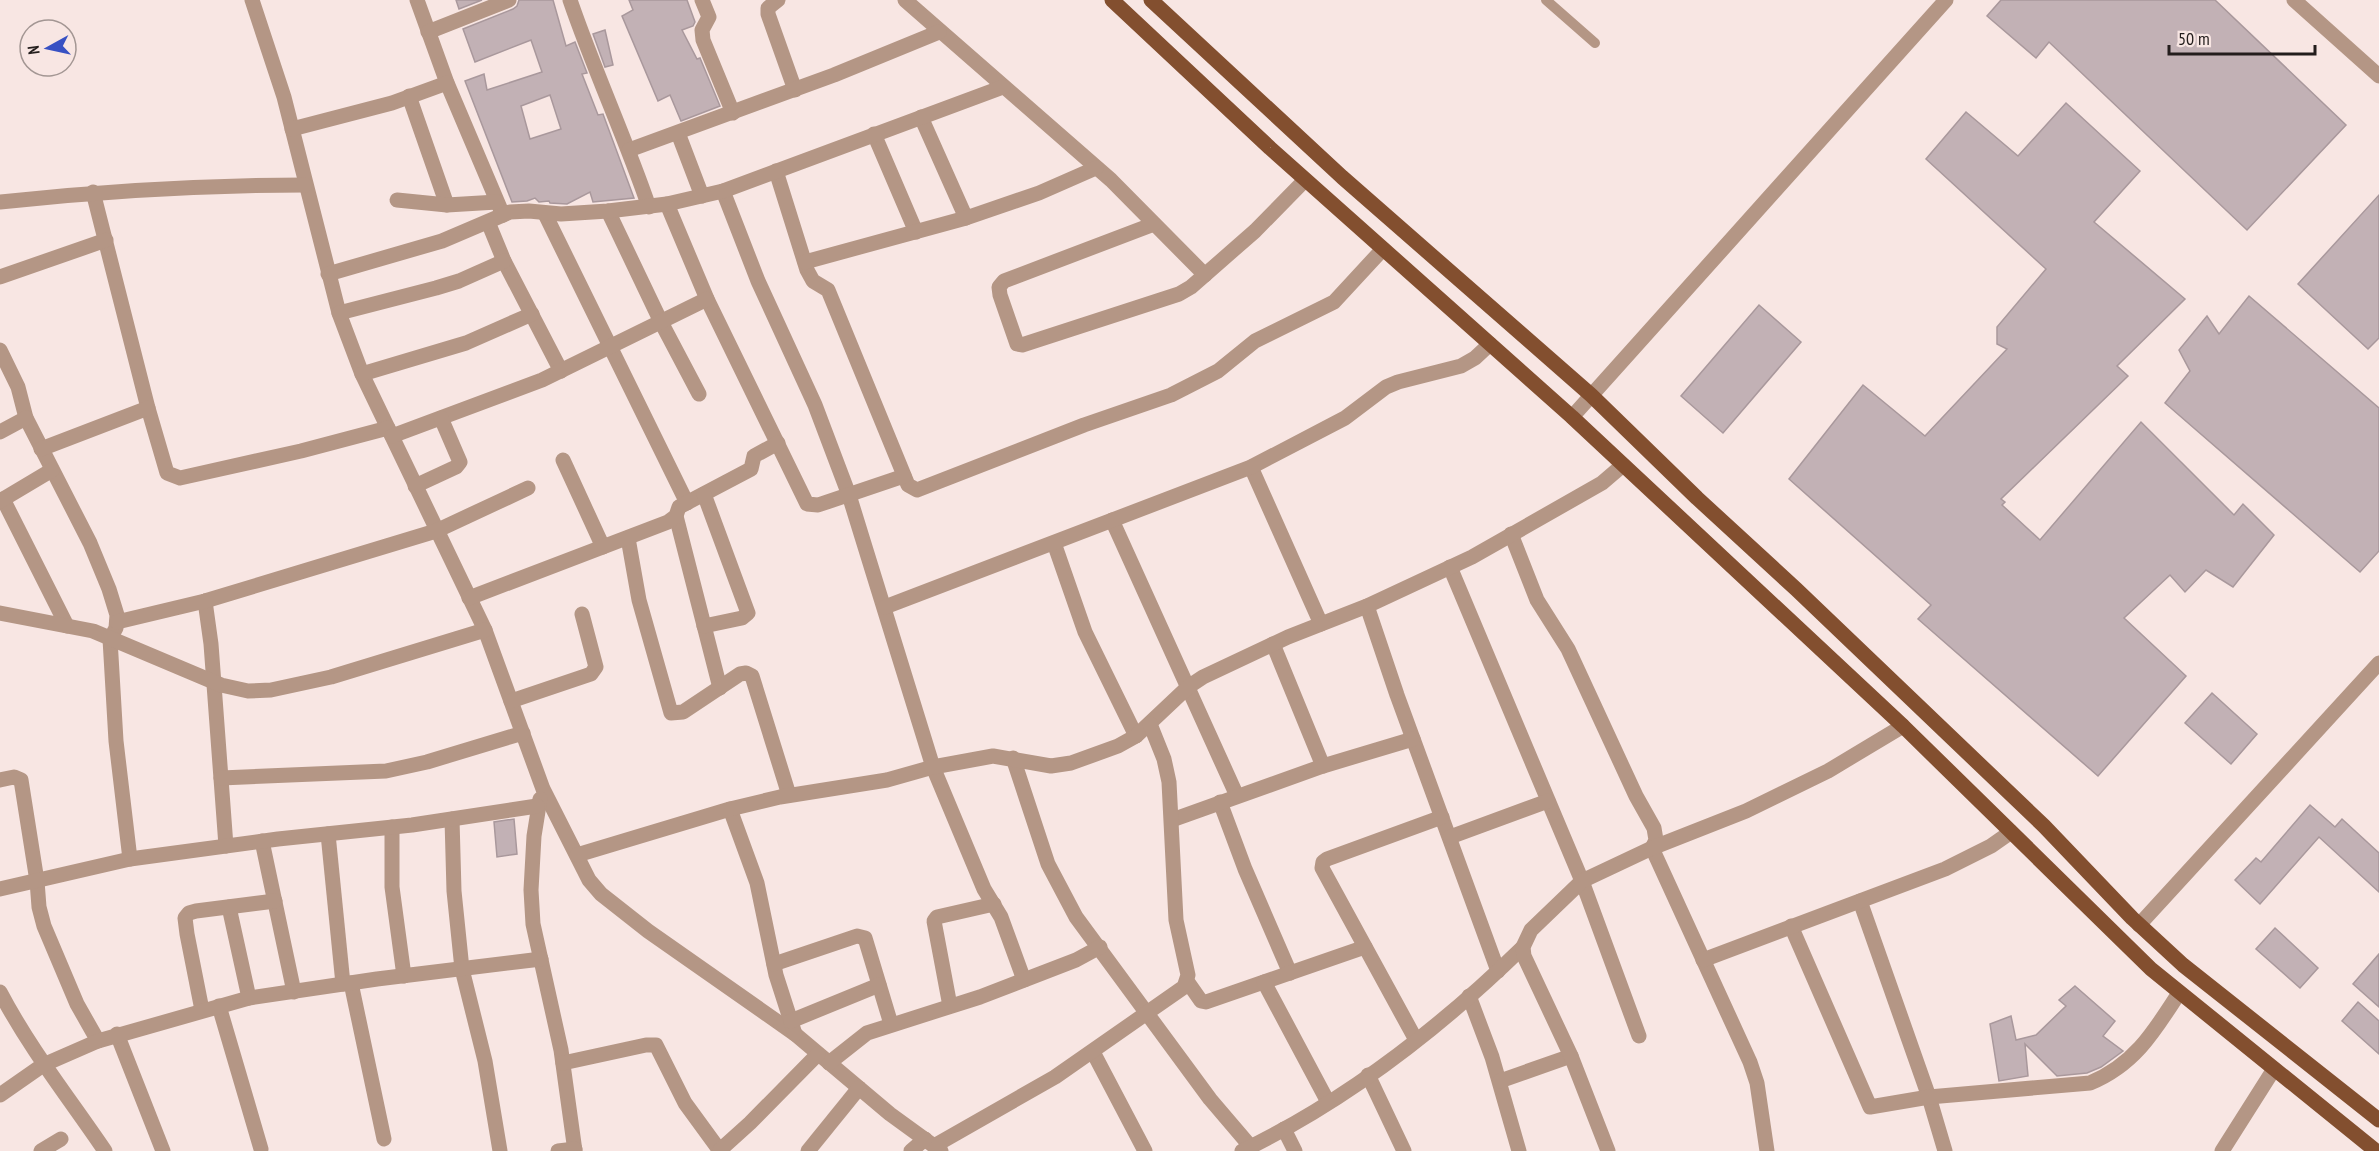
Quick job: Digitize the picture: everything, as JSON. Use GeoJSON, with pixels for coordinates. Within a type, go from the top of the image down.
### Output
{"type":"FeatureCollection","features":[{"type":"Feature","properties":{"kind":"main road"},"geometry":{"type":"LineString","coordinates":[[1112,0],[1305,180],[1572,417],[1903,726],[2102,924],[2151,969],[2371,1150]]}},
{"type":"Feature","properties":{"kind":"main road"},"geometry":{"type":"LineString","coordinates":[[1151,0],[1342,177],[1591,395],[1696,498],[1796,589],[2044,826],[2167,951],[2379,1120]]}},
{"type":"Feature","properties":{"kind":"main road"},"geometry":{"type":"LineString","coordinates":[[2151,969],[2167,951]]}},
{"type":"Feature","properties":{"kind":"street"},"geometry":{"type":"LineString","coordinates":[[252,0],[292,129],[339,313],[362,374],[484,630],[543,789],[590,880],[601,894],[648,931],[793,1028],[823,1058],[890,1114],[934,1145]]}},
{"type":"Feature","properties":{"kind":"street"},"geometry":{"type":"LineString","coordinates":[[417,0],[447,83],[500,209]]}},
{"type":"Feature","properties":{"kind":"street"},"geometry":{"type":"LineString","coordinates":[[428,32],[509,0]]}},
{"type":"Feature","properties":{"kind":"street"},"geometry":{"type":"LineString","coordinates":[[570,0],[592,64],[629,150],[649,207]]}},
{"type":"Feature","properties":{"kind":"street"},"geometry":{"type":"LineString","coordinates":[[702,0],[709,17],[702,30],[703,40],[733,113]]}},
{"type":"Feature","properties":{"kind":"street"},"geometry":{"type":"LineString","coordinates":[[778,0],[768,8],[768,14],[795,90]]}},
{"type":"Feature","properties":{"kind":"street"},"geometry":{"type":"LineString","coordinates":[[905,0],[1096,168],[1205,275]]}},
{"type":"Feature","properties":{"kind":"street"},"geometry":{"type":"LineString","coordinates":[[1572,417],[1946,0]]}},
{"type":"Feature","properties":{"kind":"street"},"geometry":{"type":"LineString","coordinates":[[2294,0],[2379,76]]}},
{"type":"Feature","properties":{"kind":"street"},"geometry":{"type":"LineString","coordinates":[[629,150],[795,90],[939,32]]}},
{"type":"Feature","properties":{"kind":"street"},"geometry":{"type":"LineString","coordinates":[[292,129],[362,111],[447,83]]}},
{"type":"Feature","properties":{"kind":"street"},"geometry":{"type":"LineString","coordinates":[[397,200],[546,214],[608,211],[667,204],[723,191],[1003,87]]}},
{"type":"Feature","properties":{"kind":"street"},"geometry":{"type":"LineString","coordinates":[[409,96],[447,204]]}},
{"type":"Feature","properties":{"kind":"street"},"geometry":{"type":"LineString","coordinates":[[921,117],[966,218]]}},
{"type":"Feature","properties":{"kind":"street"},"geometry":{"type":"LineString","coordinates":[[678,133],[702,196]]}},
{"type":"Feature","properties":{"kind":"street"},"geometry":{"type":"LineString","coordinates":[[874,134],[916,232]]}},
{"type":"Feature","properties":{"kind":"street"},"geometry":{"type":"LineString","coordinates":[[805,262],[966,218],[1039,193],[1096,168]]}},
{"type":"Feature","properties":{"kind":"street"},"geometry":{"type":"LineString","coordinates":[[776,171],[813,281],[828,290],[836,306],[904,476],[908,485],[917,490],[1171,395],[1218,371],[1255,341],[1334,302],[1383,249]]}},
{"type":"Feature","properties":{"kind":"street"},"geometry":{"type":"LineString","coordinates":[[1154,224],[1004,281],[999,287],[1000,295],[1017,344],[1022,345],[1179,294],[1191,287],[1255,231],[1305,180]]}},
{"type":"Feature","properties":{"kind":"street"},"geometry":{"type":"LineString","coordinates":[[0,202],[93,192],[229,185],[305,185]]}},
{"type":"Feature","properties":{"kind":"street"},"geometry":{"type":"LineString","coordinates":[[723,191],[758,281],[815,405],[849,495],[933,767],[984,889],[1001,917],[1024,980]]}},
{"type":"Feature","properties":{"kind":"street"},"geometry":{"type":"LineString","coordinates":[[93,192],[148,408],[167,473],[180,478],[390,432],[441,418],[561,371],[707,299]]}},
{"type":"Feature","properties":{"kind":"street"},"geometry":{"type":"LineString","coordinates":[[667,204],[707,299],[807,504],[818,505],[904,476]]}},
{"type":"Feature","properties":{"kind":"street"},"geometry":{"type":"LineString","coordinates":[[328,274],[442,241],[488,222],[500,209]]}},
{"type":"Feature","properties":{"kind":"street"},"geometry":{"type":"LineString","coordinates":[[608,211],[661,322],[699,394]]}},
{"type":"Feature","properties":{"kind":"street"},"geometry":{"type":"LineString","coordinates":[[546,214],[687,503]]}},
{"type":"Feature","properties":{"kind":"street"},"geometry":{"type":"LineString","coordinates":[[488,222],[504,261],[561,371]]}},
{"type":"Feature","properties":{"kind":"street"},"geometry":{"type":"LineString","coordinates":[[0,277],[106,240]]}},
{"type":"Feature","properties":{"kind":"street"},"geometry":{"type":"LineString","coordinates":[[339,313],[459,281],[504,261]]}},
{"type":"Feature","properties":{"kind":"street"},"geometry":{"type":"LineString","coordinates":[[362,374],[466,343],[532,314]]}},
{"type":"Feature","properties":{"kind":"street"},"geometry":{"type":"LineString","coordinates":[[885,607],[1251,467],[1345,418],[1386,387],[1461,366],[1475,358],[1490,344]]}},
{"type":"Feature","properties":{"kind":"street"},"geometry":{"type":"LineString","coordinates":[[0,350],[18,387],[26,418],[90,543],[117,615],[117,622],[110,639],[116,741],[130,859]]}},
{"type":"Feature","properties":{"kind":"street"},"geometry":{"type":"LineString","coordinates":[[41,449],[148,408]]}},
{"type":"Feature","properties":{"kind":"street"},"geometry":{"type":"LineString","coordinates":[[0,432],[26,418]]}},
{"type":"Feature","properties":{"kind":"street"},"geometry":{"type":"LineString","coordinates":[[415,486],[456,467],[460,462],[441,418]]}},
{"type":"Feature","properties":{"kind":"street"},"geometry":{"type":"LineString","coordinates":[[720,688],[676,516],[679,507],[751,469],[754,456],[778,443]]}},
{"type":"Feature","properties":{"kind":"street"},"geometry":{"type":"LineString","coordinates":[[562,460],[603,547]]}},
{"type":"Feature","properties":{"kind":"street"},"geometry":{"type":"LineString","coordinates":[[577,855],[730,809],[789,795],[887,780],[933,767],[993,756],[1051,766],[1071,763],[1118,746],[1136,736],[1188,687],[1203,677],[1273,644],[1367,606],[1450,567],[1602,483],[1623,465]]}},
{"type":"Feature","properties":{"kind":"street"},"geometry":{"type":"LineString","coordinates":[[1251,467],[1321,624]]}},
{"type":"Feature","properties":{"kind":"street"},"geometry":{"type":"LineString","coordinates":[[52,470],[2,500],[67,626]]}},
{"type":"Feature","properties":{"kind":"street"},"geometry":{"type":"LineString","coordinates":[[117,622],[205,601],[436,531],[528,488]]}},
{"type":"Feature","properties":{"kind":"street"},"geometry":{"type":"LineString","coordinates":[[704,494],[747,613],[742,618],[704,626]]}},
{"type":"Feature","properties":{"kind":"street"},"geometry":{"type":"LineString","coordinates":[[469,598],[628,538],[668,522],[676,516]]}},
{"type":"Feature","properties":{"kind":"street"},"geometry":{"type":"LineString","coordinates":[[1112,520],[1237,796]]}},
{"type":"Feature","properties":{"kind":"street"},"geometry":{"type":"LineString","coordinates":[[1511,534],[1537,600],[1568,649],[1636,796],[1654,828],[1656,840],[1652,848]]}},
{"type":"Feature","properties":{"kind":"street"},"geometry":{"type":"LineString","coordinates":[[628,538],[639,600],[671,713],[683,712],[740,674],[752,676],[789,795]]}},
{"type":"Feature","properties":{"kind":"street"},"geometry":{"type":"LineString","coordinates":[[1054,543],[1084,632],[1136,736]]}},
{"type":"Feature","properties":{"kind":"street"},"geometry":{"type":"LineString","coordinates":[[1450,567],[1582,881],[1640,1036]]}},
{"type":"Feature","properties":{"kind":"street"},"geometry":{"type":"LineString","coordinates":[[205,601],[226,846]]}},
{"type":"Feature","properties":{"kind":"street"},"geometry":{"type":"LineString","coordinates":[[1367,606],[1498,971]]}},
{"type":"Feature","properties":{"kind":"street"},"geometry":{"type":"LineString","coordinates":[[0,613],[93,631],[213,682],[248,691],[271,690],[331,678],[484,630]]}},
{"type":"Feature","properties":{"kind":"street"},"geometry":{"type":"LineString","coordinates":[[511,700],[591,674],[596,667],[582,614]]}},
{"type":"Feature","properties":{"kind":"street"},"geometry":{"type":"LineString","coordinates":[[1273,644],[1323,766]]}},
{"type":"Feature","properties":{"kind":"street"},"geometry":{"type":"LineString","coordinates":[[2139,925],[2379,663]]}},
{"type":"Feature","properties":{"kind":"street"},"geometry":{"type":"LineString","coordinates":[[911,1151],[934,1145],[1055,1077],[1184,987],[1188,975],[1176,920],[1169,782],[1164,759],[1150,724]]}},
{"type":"Feature","properties":{"kind":"street"},"geometry":{"type":"LineString","coordinates":[[1013,758],[1048,864],[1076,917],[1247,1149],[1328,1102],[1416,1040],[1498,971],[1523,947],[1531,930],[1582,881],[1652,848],[1746,811],[1828,771],[1903,726]]}},
{"type":"Feature","properties":{"kind":"street"},"geometry":{"type":"LineString","coordinates":[[221,778],[386,771],[427,762],[523,733]]}},
{"type":"Feature","properties":{"kind":"street"},"geometry":{"type":"LineString","coordinates":[[1172,820],[1323,766],[1413,739]]}},
{"type":"Feature","properties":{"kind":"street"},"geometry":{"type":"LineString","coordinates":[[0,779],[14,777],[21,780],[39,907],[44,926],[77,1004],[98,1041]]}},
{"type":"Feature","properties":{"kind":"street"},"geometry":{"type":"LineString","coordinates":[[543,789],[537,806],[531,890],[533,924],[563,1063],[575,1150],[558,1151]]}},
{"type":"Feature","properties":{"kind":"street"},"geometry":{"type":"LineString","coordinates":[[1450,837],[1548,801]]}},
{"type":"Feature","properties":{"kind":"street"},"geometry":{"type":"LineString","coordinates":[[1220,802],[1245,869],[1290,973]]}},
{"type":"Feature","properties":{"kind":"street"},"geometry":{"type":"LineString","coordinates":[[0,889],[130,859],[262,841],[392,827],[537,806]]}},
{"type":"Feature","properties":{"kind":"street"},"geometry":{"type":"LineString","coordinates":[[730,809],[757,883],[774,964],[793,1028]]}},
{"type":"Feature","properties":{"kind":"street"},"geometry":{"type":"LineString","coordinates":[[1416,1040],[1322,868],[1323,862],[1327,859],[1442,817]]}},
{"type":"Feature","properties":{"kind":"street"},"geometry":{"type":"LineString","coordinates":[[452,819],[453,891],[462,969],[485,1061],[501,1151]]}},
{"type":"Feature","properties":{"kind":"street"},"geometry":{"type":"LineString","coordinates":[[392,827],[392,887],[404,976]]}},
{"type":"Feature","properties":{"kind":"street"},"geometry":{"type":"LineString","coordinates":[[1703,960],[1945,869],[1991,846],[2012,832]]}},
{"type":"Feature","properties":{"kind":"street"},"geometry":{"type":"LineString","coordinates":[[328,834],[347,984],[384,1139]]}},
{"type":"Feature","properties":{"kind":"street"},"geometry":{"type":"LineString","coordinates":[[262,841],[294,992]]}},
{"type":"Feature","properties":{"kind":"street"},"geometry":{"type":"LineString","coordinates":[[1652,848],[1750,1062],[1757,1083],[1767,1151]]}},
{"type":"Feature","properties":{"kind":"street"},"geometry":{"type":"LineString","coordinates":[[202,1011],[186,934],[185,918],[189,913],[196,911],[275,901]]}},
{"type":"Feature","properties":{"kind":"street"},"geometry":{"type":"LineString","coordinates":[[1860,901],[1929,1097],[1945,1151]]}},
{"type":"Feature","properties":{"kind":"street"},"geometry":{"type":"LineString","coordinates":[[950,1006],[933,921],[938,917],[994,904]]}},
{"type":"Feature","properties":{"kind":"street"},"geometry":{"type":"LineString","coordinates":[[229,907],[249,998]]}},
{"type":"Feature","properties":{"kind":"street"},"geometry":{"type":"LineString","coordinates":[[1791,926],[1870,1107],[1929,1097],[2083,1084],[2097,1080],[2130,1059],[2151,1037],[2179,993]]}},
{"type":"Feature","properties":{"kind":"street"},"geometry":{"type":"LineString","coordinates":[[774,964],[861,936],[865,938],[891,1024]]}},
{"type":"Feature","properties":{"kind":"street"},"geometry":{"type":"LineString","coordinates":[[563,1063],[646,1045],[657,1045],[685,1103],[720,1150],[823,1058],[867,1033],[1024,980],[1076,960],[1100,947]]}},
{"type":"Feature","properties":{"kind":"street"},"geometry":{"type":"LineString","coordinates":[[1187,981],[1201,1001],[1206,1002],[1365,947]]}},
{"type":"Feature","properties":{"kind":"street"},"geometry":{"type":"LineString","coordinates":[[1523,947],[1524,956],[1571,1056],[1608,1151]]}},
{"type":"Feature","properties":{"kind":"street"},"geometry":{"type":"LineString","coordinates":[[0,1095],[43,1065],[98,1041],[249,998],[541,959]]}},
{"type":"Feature","properties":{"kind":"street"},"geometry":{"type":"LineString","coordinates":[[1264,982],[1328,1102]]}},
{"type":"Feature","properties":{"kind":"street"},"geometry":{"type":"LineString","coordinates":[[793,1028],[879,985]]}},
{"type":"Feature","properties":{"kind":"street"},"geometry":{"type":"LineString","coordinates":[[0,993],[43,1065],[68,1096],[105,1151]]}},
{"type":"Feature","properties":{"kind":"street"},"geometry":{"type":"LineString","coordinates":[[1469,996],[1500,1081],[1519,1151]]}},
{"type":"Feature","properties":{"kind":"street"},"geometry":{"type":"LineString","coordinates":[[219,1006],[260,1150]]}},
{"type":"Feature","properties":{"kind":"street"},"geometry":{"type":"LineString","coordinates":[[117,1034],[163,1151]]}},
{"type":"Feature","properties":{"kind":"street"},"geometry":{"type":"LineString","coordinates":[[1093,1052],[1144,1151]]}},
{"type":"Feature","properties":{"kind":"street"},"geometry":{"type":"LineString","coordinates":[[1500,1081],[1571,1056]]}},
{"type":"Feature","properties":{"kind":"street"},"geometry":{"type":"LineString","coordinates":[[2222,1151],[2274,1069]]}},
{"type":"Feature","properties":{"kind":"street"},"geometry":{"type":"LineString","coordinates":[[1368,1075],[1404,1151]]}},
{"type":"Feature","properties":{"kind":"street"},"geometry":{"type":"LineString","coordinates":[[808,1151],[859,1088]]}},
{"type":"Feature","properties":{"kind":"street"},"geometry":{"type":"LineString","coordinates":[[1284,1129],[1295,1151]]}},
{"type":"Feature","properties":{"kind":"street"},"geometry":{"type":"LineString","coordinates":[[41,1151],[61,1139]]}},
{"type":"Feature","properties":{"kind":"lane"},"geometry":{"type":"LineString","coordinates":[[1546,0],[1595,43]]}},
{"type":"Feature","properties":{"kind":"building"},"geometry":{"type":"Polygon","coordinates":[[[456,0],[482,0],[459,9],[456,0]]]}},
{"type":"Feature","properties":{"kind":"building"},"geometry":{"type":"Polygon","coordinates":[[[519,0],[553,0],[566,46],[575,42],[587,73],[582,74],[598,115],[603,114],[634,198],[593,202],[590,192],[567,204],[539,202],[535,198],[512,202],[465,81],[484,74],[487,90],[542,72],[531,40],[475,62],[463,29],[517,6],[519,0]],[[550,95],[521,106],[530,139],[561,129],[550,95]]]}},
{"type":"Feature","properties":{"kind":"building"},"geometry":{"type":"Polygon","coordinates":[[[629,0],[687,0],[695,22],[693,26],[682,30],[697,59],[700,58],[720,106],[681,121],[670,95],[658,101],[622,16],[633,10],[629,0]]]}},
{"type":"Feature","properties":{"kind":"building"},"geometry":{"type":"Polygon","coordinates":[[[2001,0],[2215,0],[2346,125],[2247,230],[2049,42],[2036,58],[1987,16],[2001,0]]]}},
{"type":"Feature","properties":{"kind":"building"},"geometry":{"type":"Polygon","coordinates":[[[605,30],[613,65],[605,67],[593,34],[605,30]]]}},
{"type":"Feature","properties":{"kind":"building"},"geometry":{"type":"Polygon","coordinates":[[[2066,103],[2140,171],[2094,222],[2185,299],[2117,366],[2128,376],[2001,499],[2005,502],[2002,505],[2040,540],[2141,422],[2234,515],[2243,504],[2274,535],[2233,587],[2206,570],[2185,592],[2170,575],[2124,618],[2186,676],[2098,776],[1918,619],[1931,605],[1789,479],[1863,385],[1925,436],[2007,349],[1997,344],[1997,327],[2046,269],[1926,159],[1966,112],[2018,156],[2066,103]]]}},
{"type":"Feature","properties":{"kind":"building"},"geometry":{"type":"Polygon","coordinates":[[[2379,195],[2379,338],[2368,349],[2298,284],[2379,195]]]}},
{"type":"Feature","properties":{"kind":"building"},"geometry":{"type":"Polygon","coordinates":[[[2249,296],[2379,408],[2379,551],[2360,572],[2165,403],[2190,371],[2179,350],[2207,316],[2219,334],[2249,296]]]}},
{"type":"Feature","properties":{"kind":"building"},"geometry":{"type":"Polygon","coordinates":[[[1759,305],[1801,342],[1723,433],[1681,396],[1759,305]]]}},
{"type":"Feature","properties":{"kind":"building"},"geometry":{"type":"Polygon","coordinates":[[[2212,693],[2257,734],[2231,764],[2185,723],[2212,693]]]}},
{"type":"Feature","properties":{"kind":"building"},"geometry":{"type":"Polygon","coordinates":[[[2310,805],[2335,827],[2342,819],[2379,853],[2379,892],[2319,837],[2260,904],[2235,880],[2256,858],[2261,862],[2310,805]]]}},
{"type":"Feature","properties":{"kind":"building"},"geometry":{"type":"Polygon","coordinates":[[[514,819],[517,854],[497,857],[494,822],[514,819]]]}},
{"type":"Feature","properties":{"kind":"building"},"geometry":{"type":"Polygon","coordinates":[[[2275,928],[2318,968],[2300,988],[2256,949],[2275,928]]]}},
{"type":"Feature","properties":{"kind":"building"},"geometry":{"type":"Polygon","coordinates":[[[2379,954],[2379,1007],[2353,984],[2379,954]]]}},
{"type":"Feature","properties":{"kind":"building"},"geometry":{"type":"Polygon","coordinates":[[[2075,986],[2115,1021],[2103,1036],[2123,1051],[2101,1067],[2087,1073],[2057,1076],[2025,1044],[2028,1076],[1999,1081],[1990,1024],[2011,1016],[2016,1040],[2036,1035],[2066,1006],[2059,1000],[2075,986]]]}},
{"type":"Feature","properties":{"kind":"building"},"geometry":{"type":"Polygon","coordinates":[[[2358,1002],[2379,1021],[2379,1054],[2342,1021],[2358,1002]]]}}]}
